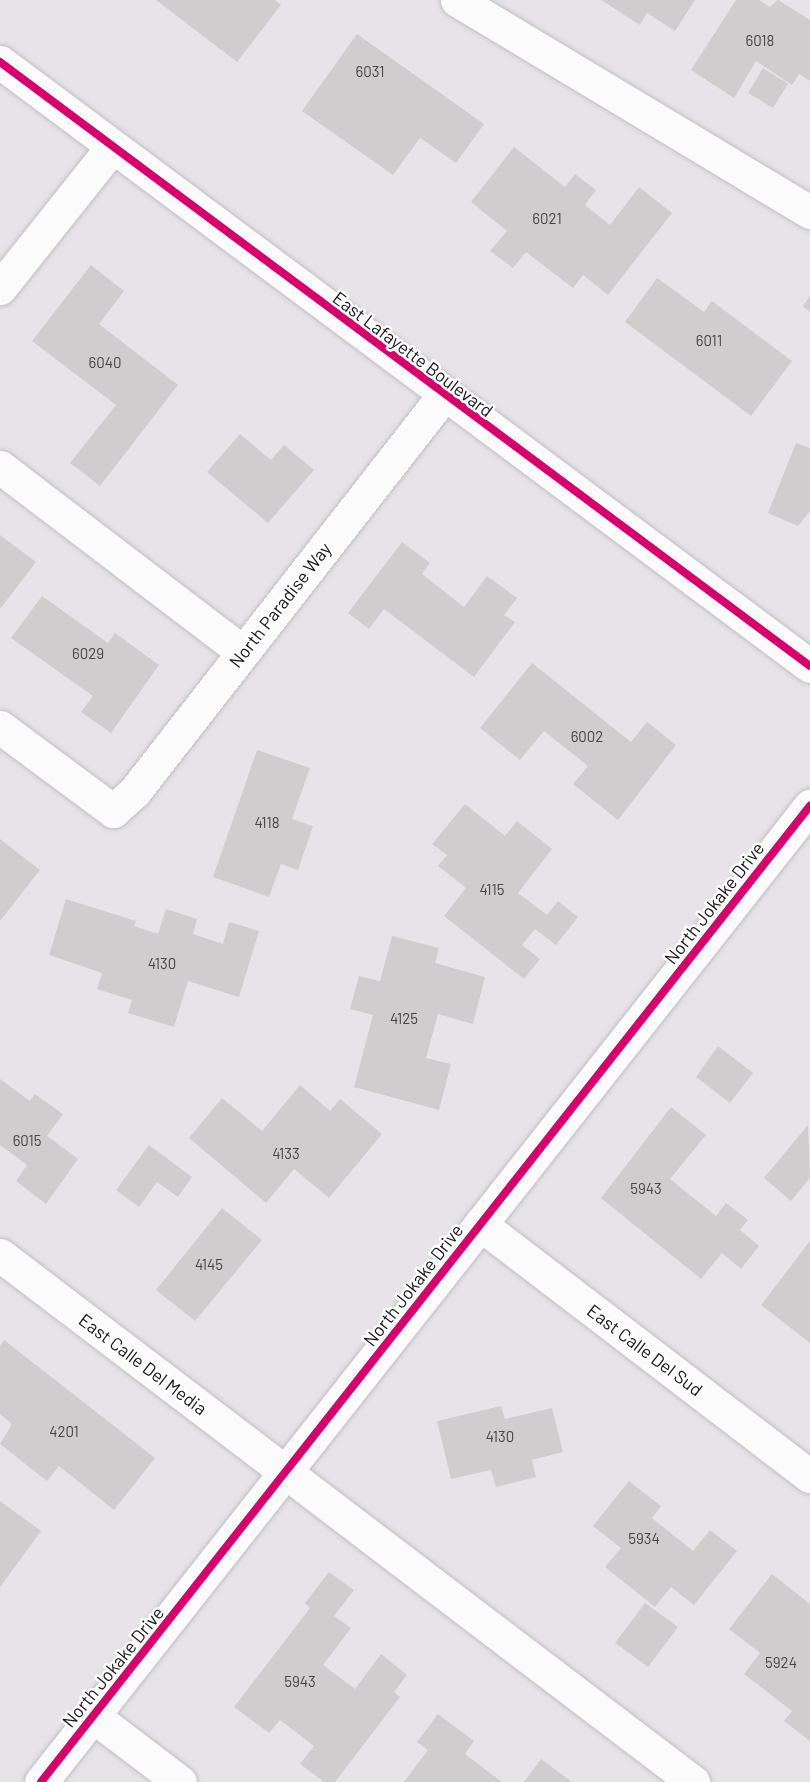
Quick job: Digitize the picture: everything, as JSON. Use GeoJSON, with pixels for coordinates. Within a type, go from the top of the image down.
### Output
{"type":"FeatureCollection","features":[{"type":"Feature","properties":{"kind":"street"},"geometry":{"type":"LineString","coordinates":[[457,0],[810,212]]}},
{"type":"Feature","properties":{"kind":"street","name":"East Lafayette Boulevard"},"geometry":{"type":"LineString","coordinates":[[0,62],[443,396],[810,666]]}},
{"type":"Feature","properties":{"kind":"street"},"geometry":{"type":"LineString","coordinates":[[0,288],[112,147]]}},
{"type":"Feature","properties":{"kind":"street","name":"North Paradise Way"},"geometry":{"type":"LineString","coordinates":[[0,727],[113,811],[135,791],[443,396]]}},
{"type":"Feature","properties":{"kind":"street"},"geometry":{"type":"LineString","coordinates":[[0,467],[243,652]]}},
{"type":"Feature","properties":{"kind":"street","name":"North Jokake Drive"},"geometry":{"type":"LineString","coordinates":[[41,1782],[810,806]]}},
{"type":"Feature","properties":{"kind":"street","name":"East Calle Del Sud"},"geometry":{"type":"LineString","coordinates":[[480,1224],[810,1476]]}},
{"type":"Feature","properties":{"kind":"street","name":"East Calle Del Media"},"geometry":{"type":"LineString","coordinates":[[0,1255],[285,1474],[693,1782]]}},
{"type":"Feature","properties":{"kind":"street"},"geometry":{"type":"LineString","coordinates":[[93,1716],[180,1782]]}},
{"type":"Feature","properties":{"kind":"building"},"geometry":{"type":"Polygon","coordinates":[[[156,0],[275,0],[281,5],[237,62],[156,0]]]}},
{"type":"Feature","properties":{"kind":"building"},"geometry":{"type":"Polygon","coordinates":[[[601,0],[695,0],[675,31],[647,13],[640,25],[601,0]]]}},
{"type":"Feature","properties":{"kind":"building"},"geometry":{"type":"Polygon","coordinates":[[[736,0],[759,0],[770,7],[778,0],[810,20],[810,81],[799,74],[792,85],[756,61],[734,98],[691,70],[736,0]]]}},
{"type":"Feature","properties":{"kind":"building"},"geometry":{"type":"Polygon","coordinates":[[[357,34],[484,124],[456,163],[420,138],[393,175],[302,111],[357,34]]]}},
{"type":"Feature","properties":{"kind":"building"},"geometry":{"type":"Polygon","coordinates":[[[763,68],[788,84],[773,108],[748,93],[763,68]]]}},
{"type":"Feature","properties":{"kind":"building"},"geometry":{"type":"Polygon","coordinates":[[[514,147],[565,187],[575,174],[596,190],[585,205],[610,225],[639,187],[672,213],[608,295],[583,275],[573,288],[526,252],[513,268],[490,251],[507,231],[471,202],[514,147]]]}},
{"type":"Feature","properties":{"kind":"building"},"geometry":{"type":"Polygon","coordinates":[[[91,265],[124,291],[99,324],[178,385],[100,486],[70,463],[116,405],[32,341],[91,265]]]}},
{"type":"Feature","properties":{"kind":"building"},"geometry":{"type":"Polygon","coordinates":[[[657,278],[704,312],[712,301],[792,361],[751,416],[625,322],[657,278]]]}},
{"type":"Feature","properties":{"kind":"building"},"geometry":{"type":"Polygon","coordinates":[[[810,296],[810,312],[803,306],[810,296]]]}},
{"type":"Feature","properties":{"kind":"building"},"geometry":{"type":"Polygon","coordinates":[[[240,434],[271,460],[284,445],[314,470],[268,523],[207,472],[240,434]]]}},
{"type":"Feature","properties":{"kind":"building"},"geometry":{"type":"Polygon","coordinates":[[[796,443],[810,448],[810,511],[798,526],[768,513],[796,443]]]}},
{"type":"Feature","properties":{"kind":"building"},"geometry":{"type":"Polygon","coordinates":[[[0,535],[36,562],[0,609],[0,535]]]}},
{"type":"Feature","properties":{"kind":"building"},"geometry":{"type":"Polygon","coordinates":[[[402,542],[430,563],[422,574],[464,607],[487,576],[517,598],[504,615],[515,622],[474,677],[384,609],[369,629],[348,613],[402,542]]]}},
{"type":"Feature","properties":{"kind":"building"},"geometry":{"type":"Polygon","coordinates":[[[42,596],[108,643],[115,633],[159,665],[111,733],[81,712],[93,696],[11,638],[42,596]]]}},
{"type":"Feature","properties":{"kind":"building"},"geometry":{"type":"Polygon","coordinates":[[[532,663],[631,742],[647,722],[676,745],[618,820],[573,784],[588,766],[544,731],[520,760],[480,728],[532,663]]]}},
{"type":"Feature","properties":{"kind":"building"},"geometry":{"type":"Polygon","coordinates":[[[257,750],[310,768],[292,819],[313,826],[298,870],[281,864],[269,897],[213,877],[257,750]]]}},
{"type":"Feature","properties":{"kind":"building"},"geometry":{"type":"Polygon","coordinates":[[[465,804],[505,836],[517,821],[552,849],[518,893],[547,915],[558,901],[578,917],[556,945],[535,929],[522,945],[540,959],[524,979],[444,916],[466,888],[438,866],[447,855],[432,844],[465,804]]]}},
{"type":"Feature","properties":{"kind":"building"},"geometry":{"type":"Polygon","coordinates":[[[0,839],[40,870],[0,921],[0,839]]]}},
{"type":"Feature","properties":{"kind":"building"},"geometry":{"type":"Polygon","coordinates":[[[66,899],[136,921],[134,926],[158,934],[166,909],[197,919],[193,934],[223,944],[229,922],[259,931],[239,997],[188,981],[174,1027],[128,1013],[132,1000],[97,989],[102,973],[49,955],[66,899]]]}},
{"type":"Feature","properties":{"kind":"building"},"geometry":{"type":"Polygon","coordinates":[[[392,936],[439,948],[435,963],[485,977],[473,1024],[438,1014],[426,1058],[451,1064],[439,1110],[354,1087],[373,1015],[350,1009],[359,976],[380,981],[392,936]]]}},
{"type":"Feature","properties":{"kind":"building"},"geometry":{"type":"Polygon","coordinates":[[[718,1046],[753,1073],[730,1103],[696,1077],[718,1046]]]}},
{"type":"Feature","properties":{"kind":"building"},"geometry":{"type":"Polygon","coordinates":[[[0,1079],[30,1101],[35,1094],[63,1114],[47,1136],[78,1159],[46,1204],[16,1181],[27,1165],[0,1145],[0,1079]]]}},
{"type":"Feature","properties":{"kind":"building"},"geometry":{"type":"Polygon","coordinates":[[[300,1085],[330,1111],[340,1099],[382,1134],[329,1198],[294,1169],[266,1203],[189,1138],[222,1098],[262,1131],[300,1085]]]}},
{"type":"Feature","properties":{"kind":"building"},"geometry":{"type":"Polygon","coordinates":[[[671,1107],[706,1135],[670,1179],[716,1216],[726,1203],[748,1220],[740,1230],[759,1246],[741,1269],[722,1253],[701,1279],[601,1198],[671,1107]]]}},
{"type":"Feature","properties":{"kind":"building"},"geometry":{"type":"Polygon","coordinates":[[[808,1125],[810,1178],[791,1201],[764,1178],[808,1125]]]}},
{"type":"Feature","properties":{"kind":"building"},"geometry":{"type":"Polygon","coordinates":[[[149,1145],[192,1177],[178,1197],[157,1182],[139,1207],[116,1190],[149,1145]]]}},
{"type":"Feature","properties":{"kind":"building"},"geometry":{"type":"Polygon","coordinates":[[[222,1208],[262,1240],[195,1321],[156,1290],[222,1208]]]}},
{"type":"Feature","properties":{"kind":"building"},"geometry":{"type":"Polygon","coordinates":[[[810,1241],[810,1343],[761,1305],[810,1241]]]}},
{"type":"Feature","properties":{"kind":"building"},"geometry":{"type":"Polygon","coordinates":[[[4,1340],[155,1458],[114,1510],[59,1466],[47,1481],[0,1444],[12,1424],[0,1414],[0,1346],[4,1340]]]}},
{"type":"Feature","properties":{"kind":"building"},"geometry":{"type":"Polygon","coordinates":[[[501,1406],[505,1419],[552,1408],[563,1452],[532,1460],[536,1477],[496,1487],[491,1470],[451,1479],[437,1421],[501,1406]]]}},
{"type":"Feature","properties":{"kind":"building"},"geometry":{"type":"Polygon","coordinates":[[[629,1481],[661,1506],[652,1518],[693,1551],[710,1530],[737,1551],[694,1605],[671,1587],[655,1607],[605,1567],[621,1548],[593,1526],[629,1481]]]}},
{"type":"Feature","properties":{"kind":"building"},"geometry":{"type":"Polygon","coordinates":[[[0,1501],[41,1531],[0,1587],[0,1501]]]}},
{"type":"Feature","properties":{"kind":"building"},"geometry":{"type":"Polygon","coordinates":[[[329,1572],[354,1590],[334,1616],[351,1628],[323,1665],[355,1689],[381,1654],[407,1675],[394,1692],[400,1697],[335,1782],[324,1782],[300,1764],[314,1746],[280,1720],[269,1733],[234,1707],[310,1608],[305,1603],[329,1572]]]}},
{"type":"Feature","properties":{"kind":"building"},"geometry":{"type":"Polygon","coordinates":[[[772,1574],[810,1604],[810,1741],[784,1721],[792,1711],[744,1674],[760,1653],[729,1629],[772,1574]]]}},
{"type":"Feature","properties":{"kind":"building"},"geometry":{"type":"Polygon","coordinates":[[[645,1603],[678,1627],[648,1667],[615,1643],[645,1603]]]}},
{"type":"Feature","properties":{"kind":"building"},"geometry":{"type":"Polygon","coordinates":[[[438,1714],[474,1741],[465,1754],[502,1782],[404,1782],[428,1750],[417,1742],[438,1714]]]}},
{"type":"Feature","properties":{"kind":"building"},"geometry":{"type":"Polygon","coordinates":[[[541,1759],[572,1782],[524,1782],[541,1759]]]}},
{"type":"Feature","properties":{"kind":"cycle path"},"geometry":{"type":"LineString","coordinates":[[0,62],[810,666]]}},
{"type":"Feature","properties":{"kind":"cycle path"},"geometry":{"type":"LineString","coordinates":[[41,1782],[810,806]]}}]}
